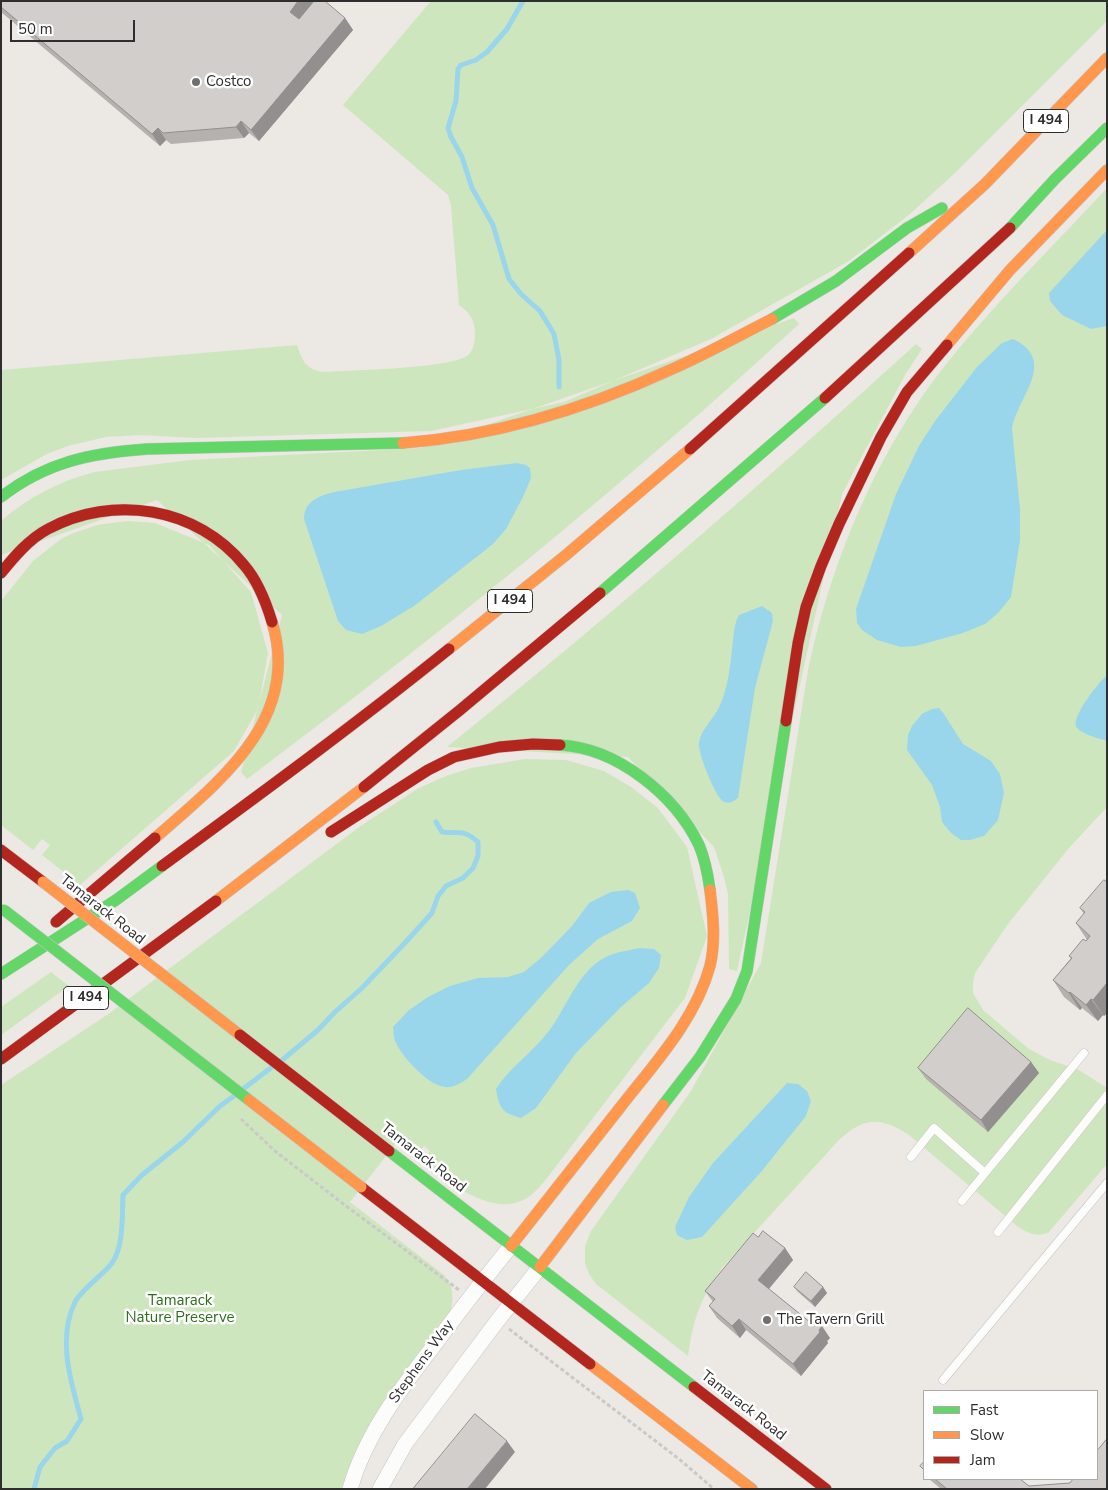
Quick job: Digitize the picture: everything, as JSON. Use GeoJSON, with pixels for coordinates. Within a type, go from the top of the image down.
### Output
{"type":"FeatureCollection","features":[{"type":"Feature","properties":{"kind":"main road","name":"I 494"},"geometry":{"type":"LineString","coordinates":[[1,974],[116,900],[217,827],[351,726],[517,595],[619,511],[718,426],[985,184],[1107,58]]}},
{"type":"Feature","properties":{"kind":"main road","name":"I 494"},"geometry":{"type":"LineString","coordinates":[[1,1059],[170,936],[336,808],[493,683],[679,526],[917,316],[1009,229],[1056,178],[1107,128]]}},
{"type":"Feature","properties":{"kind":"main road"},"geometry":{"type":"LineString","coordinates":[[540,1267],[628,1149],[700,1057],[736,999],[747,971],[795,660],[806,607],[839,524],[880,437],[906,392],[1010,270],[1107,170]]}},
{"type":"Feature","properties":{"kind":"main road"},"geometry":{"type":"LineString","coordinates":[[1,497],[31,476],[49,467],[88,455],[112,451],[371,446],[424,442],[491,431],[565,412],[663,374],[779,316],[836,281],[907,228],[985,184]]}},
{"type":"Feature","properties":{"kind":"main road"},"geometry":{"type":"LineString","coordinates":[[1,573],[35,538],[50,528],[81,515],[117,509],[152,510],[172,515],[190,522],[221,540],[245,565],[256,580],[271,612],[278,655],[275,691],[271,706],[258,732],[241,757],[156,837],[1,968]]}},
{"type":"Feature","properties":{"kind":"main road"},"geometry":{"type":"LineString","coordinates":[[323,837],[419,776],[453,758],[505,747],[559,745],[580,747],[603,756],[642,778],[673,807],[687,824],[699,845],[710,889],[713,936],[710,965],[704,985],[694,1006],[640,1081],[511,1246]]}},
{"type":"Feature","properties":{"kind":"main road","name":"Tamarack Road"},"geometry":{"type":"LineString","coordinates":[[1,850],[826,1489]]}},
{"type":"Feature","properties":{"kind":"main road"},"geometry":{"type":"LineString","coordinates":[[170,936],[291,858]]}},
{"type":"Feature","properties":{"kind":"main road"},"geometry":{"type":"LineString","coordinates":[[2,909],[752,1489]]}},
{"type":"Feature","properties":{"kind":"street","name":"Stephens Way"},"geometry":{"type":"LineString","coordinates":[[350,1489],[355,1473],[374,1432],[397,1396],[469,1298],[511,1246]]}},
{"type":"Feature","properties":{"kind":"street"},"geometry":{"type":"LineString","coordinates":[[380,1489],[405,1444],[540,1267]]}},
{"type":"Feature","properties":{"kind":"lane"},"geometry":{"type":"LineString","coordinates":[[962,1201],[1084,1053]]}},
{"type":"Feature","properties":{"kind":"lane"},"geometry":{"type":"LineString","coordinates":[[998,1232],[1107,1095]]}},
{"type":"Feature","properties":{"kind":"lane"},"geometry":{"type":"LineString","coordinates":[[910,1157],[934,1128],[985,1172]]}},
{"type":"Feature","properties":{"kind":"lane"},"geometry":{"type":"LineString","coordinates":[[943,1380],[1107,1183]]}},
{"type":"Feature","properties":{"kind":"path"},"geometry":{"type":"LineString","coordinates":[[346,1206],[469,1298]]}},
{"type":"Feature","properties":{"kind":"path"},"geometry":{"type":"LineString","coordinates":[[498,1320],[679,1459],[714,1489]]}},
{"type":"Feature","properties":{"kind":"green space"},"geometry":{"type":"Polygon","coordinates":[[[431,1],[1107,1],[1107,21],[956,172],[910,214],[849,261],[711,339],[564,402],[431,431],[196,438],[140,435],[106,437],[68,446],[47,454],[1,480],[1,370],[297,345],[305,363],[312,369],[323,372],[422,366],[458,360],[470,353],[473,348],[475,329],[471,317],[459,305],[451,205],[448,195],[343,105],[431,1]]]}},
{"type":"Feature","properties":{"kind":"green space"},"geometry":{"type":"Polygon","coordinates":[[[1107,188],[1107,807],[1069,848],[1008,924],[975,973],[973,993],[983,1010],[1029,1049],[1050,1060],[1079,1070],[1107,1088],[1107,1164],[1049,1232],[1036,1235],[1017,1226],[909,1135],[881,1122],[864,1123],[848,1132],[839,1140],[722,1268],[708,1291],[695,1320],[688,1356],[596,1284],[589,1274],[585,1263],[585,1246],[591,1231],[691,1091],[761,963],[808,670],[827,597],[852,527],[867,493],[884,459],[923,395],[965,341],[1107,188]]]}},
{"type":"Feature","properties":{"kind":"green space"},"geometry":{"type":"Polygon","coordinates":[[[794,318],[799,324],[733,384],[529,559],[247,779],[241,772],[282,615],[157,500],[1,555],[1,521],[22,504],[45,491],[69,480],[95,472],[190,460],[420,448],[794,318]]]}},
{"type":"Feature","properties":{"kind":"green space"},"geometry":{"type":"Polygon","coordinates":[[[916,344],[922,349],[905,375],[842,494],[737,971],[729,969],[728,894],[714,847],[628,757],[447,747],[567,649],[684,549],[916,344]]]}},
{"type":"Feature","properties":{"kind":"green space"},"geometry":{"type":"Polygon","coordinates":[[[127,521],[155,523],[209,545],[251,592],[268,653],[258,709],[234,751],[80,885],[42,855],[50,845],[42,839],[33,850],[1,825],[1,601],[33,561],[61,539],[97,525],[127,521]]]}},
{"type":"Feature","properties":{"kind":"green space","name":"Tamarack Nature Preserve"},"geometry":{"type":"Polygon","coordinates":[[[525,759],[566,760],[604,771],[631,787],[658,808],[687,847],[707,936],[685,998],[547,1178],[530,1196],[514,1203],[500,1204],[486,1201],[458,1188],[422,1162],[430,1151],[424,1146],[415,1156],[397,1142],[350,1202],[444,1275],[450,1284],[452,1303],[450,1313],[355,1455],[341,1489],[1,1489],[1,1085],[107,1015],[362,825],[419,788],[446,776],[471,768],[525,759]]]}},
{"type":"Feature","properties":{"kind":"green space"},"geometry":{"type":"Polygon","coordinates":[[[51,972],[69,986],[1,1035],[1,1007],[51,972]]]}},
{"type":"Feature","properties":{"kind":"water"},"geometry":{"type":"Polygon","coordinates":[[[1107,230],[1107,326],[1091,329],[1062,315],[1050,301],[1049,293],[1107,230]]]}},
{"type":"Feature","properties":{"kind":"water"},"geometry":{"type":"Polygon","coordinates":[[[1013,339],[1026,348],[1033,358],[1034,369],[1032,380],[1015,417],[1012,429],[1020,509],[1020,540],[1011,597],[998,613],[985,624],[963,633],[916,646],[901,647],[877,640],[862,630],[857,623],[856,609],[896,494],[919,446],[935,421],[977,367],[1002,343],[1013,339]]]}},
{"type":"Feature","properties":{"kind":"water"},"geometry":{"type":"Polygon","coordinates":[[[517,463],[530,468],[531,478],[506,529],[493,544],[414,606],[381,626],[362,634],[346,630],[338,621],[304,519],[307,507],[311,502],[322,496],[340,491],[461,470],[517,463]]]}},
{"type":"Feature","properties":{"kind":"water"},"geometry":{"type":"Polygon","coordinates":[[[762,606],[772,613],[773,621],[755,688],[738,798],[726,803],[717,793],[708,776],[700,751],[699,741],[723,698],[737,619],[739,615],[762,606]]]}},
{"type":"Feature","properties":{"kind":"water"},"geometry":{"type":"Polygon","coordinates":[[[1107,675],[1107,741],[1083,733],[1077,728],[1076,723],[1077,717],[1086,701],[1107,675]]]}},
{"type":"Feature","properties":{"kind":"water"},"geometry":{"type":"Polygon","coordinates":[[[939,708],[963,744],[991,761],[1000,774],[1004,793],[998,820],[984,836],[970,840],[961,840],[951,833],[942,822],[940,807],[932,785],[907,750],[908,735],[912,726],[922,714],[939,708]]]}},
{"type":"Feature","properties":{"kind":"water"},"geometry":{"type":"Polygon","coordinates":[[[628,890],[635,893],[640,908],[632,921],[598,939],[569,965],[467,1079],[454,1086],[442,1087],[426,1078],[404,1056],[395,1041],[393,1027],[409,1010],[428,997],[450,986],[478,978],[508,977],[524,972],[542,957],[572,926],[589,903],[611,892],[628,890]]]}},
{"type":"Feature","properties":{"kind":"water"},"geometry":{"type":"Polygon","coordinates":[[[640,948],[654,949],[661,955],[659,968],[649,983],[621,1007],[576,1053],[536,1108],[521,1118],[502,1109],[498,1101],[496,1089],[548,1032],[575,988],[591,967],[601,959],[613,954],[640,948]]]}},
{"type":"Feature","properties":{"kind":"water"},"geometry":{"type":"Polygon","coordinates":[[[787,1083],[798,1084],[807,1091],[811,1101],[806,1116],[761,1172],[702,1237],[687,1240],[677,1235],[675,1227],[689,1197],[713,1163],[787,1083]]]}},
{"type":"Feature","properties":{"kind":"building","name":"Costco"},"geometry":{"type":"Polygon","coordinates":[[[1,1],[298,1],[290,12],[299,19],[314,1],[325,1],[345,18],[251,130],[241,121],[236,127],[163,133],[158,128],[152,134],[1,7],[1,1]]]}},
{"type":"Feature","properties":{"kind":"building"},"geometry":{"type":"Polygon","coordinates":[[[1104,880],[1107,882],[1107,983],[1093,1000],[1091,999],[1086,1005],[1053,980],[1072,958],[1069,956],[1083,939],[1086,941],[1090,936],[1076,923],[1085,912],[1080,908],[1104,880]]]}},
{"type":"Feature","properties":{"kind":"building"},"geometry":{"type":"Polygon","coordinates":[[[968,1008],[1031,1062],[981,1120],[918,1068],[968,1008]]]}},
{"type":"Feature","properties":{"kind":"building"},"geometry":{"type":"Polygon","coordinates":[[[763,1231],[785,1248],[758,1280],[811,1323],[814,1319],[822,1326],[819,1330],[820,1332],[793,1364],[739,1319],[732,1326],[709,1306],[715,1299],[705,1291],[753,1233],[758,1237],[763,1231]]]}},
{"type":"Feature","properties":{"kind":"building"},"geometry":{"type":"Polygon","coordinates":[[[806,1272],[823,1287],[811,1301],[794,1287],[806,1272]]]}},
{"type":"Feature","properties":{"kind":"building"},"geometry":{"type":"Polygon","coordinates":[[[475,1414],[507,1441],[467,1489],[413,1489],[475,1414]]]}},
{"type":"Feature","properties":{"kind":"building"},"geometry":{"type":"Polygon","coordinates":[[[1107,1439],[1107,1489],[947,1489],[936,1480],[1021,1480],[1029,1486],[1070,1483],[1072,1480],[1098,1480],[1098,1450],[1107,1439]]]}},
{"type":"Feature","properties":{"kind":"waterway"},"geometry":{"type":"LineString","coordinates":[[523,1],[507,29],[487,52],[476,60],[461,65],[458,69],[456,101],[448,128],[462,157],[472,188],[493,225],[509,279],[521,294],[540,311],[554,334],[559,360],[559,387]]}},
{"type":"Feature","properties":{"kind":"waterway"},"geometry":{"type":"LineString","coordinates":[[281,1061],[318,1030],[403,945],[432,913],[438,896],[446,886],[463,878],[473,868],[478,856],[478,842],[469,835],[442,832],[436,822]]}},
{"type":"Feature","properties":{"kind":"waterway"},"geometry":{"type":"LineString","coordinates":[[243,1089],[272,1067]]}},
{"type":"Feature","properties":{"kind":"waterway"},"geometry":{"type":"LineString","coordinates":[[34,1489],[40,1467],[55,1448],[67,1441],[81,1419],[70,1375],[66,1346],[67,1331],[70,1316],[78,1297],[108,1268],[116,1256],[122,1230],[123,1195],[142,1175],[183,1142],[220,1106],[234,1096]]}},
{"type":"Feature","properties":{"kind":"traffic: fast"},"geometry":{"type":"LineString","coordinates":[[1010,228],[1055,179],[1107,128]]}},
{"type":"Feature","properties":{"kind":"traffic: fast"},"geometry":{"type":"LineString","coordinates":[[772,319],[836,281],[907,228],[942,208]]}},
{"type":"Feature","properties":{"kind":"traffic: fast"},"geometry":{"type":"LineString","coordinates":[[600,593],[825,398]]}},
{"type":"Feature","properties":{"kind":"traffic: fast"},"geometry":{"type":"LineString","coordinates":[[1,497],[18,485],[52,467],[107,453],[147,449],[403,443]]}},
{"type":"Feature","properties":{"kind":"traffic: fast"},"geometry":{"type":"LineString","coordinates":[[663,1105],[700,1057],[736,999],[747,971],[786,721]]}},
{"type":"Feature","properties":{"kind":"traffic: fast"},"geometry":{"type":"LineString","coordinates":[[560,745],[581,748],[602,755],[642,777],[660,792],[688,826],[699,845],[706,867],[710,890]]}},
{"type":"Feature","properties":{"kind":"traffic: fast"},"geometry":{"type":"LineString","coordinates":[[1,974],[116,900],[162,866]]}},
{"type":"Feature","properties":{"kind":"traffic: fast"},"geometry":{"type":"LineString","coordinates":[[4,910],[249,1100]]}},
{"type":"Feature","properties":{"kind":"traffic: fast"},"geometry":{"type":"LineString","coordinates":[[389,1151],[694,1387]]}},
{"type":"Feature","properties":{"kind":"traffic: slow"},"geometry":{"type":"LineString","coordinates":[[909,253],[985,184],[1107,58]]}},
{"type":"Feature","properties":{"kind":"traffic: slow"},"geometry":{"type":"LineString","coordinates":[[947,345],[1010,270],[1107,170]]}},
{"type":"Feature","properties":{"kind":"traffic: slow"},"geometry":{"type":"LineString","coordinates":[[403,443],[472,434],[506,427],[606,397],[709,352],[772,319]]}},
{"type":"Feature","properties":{"kind":"traffic: slow"},"geometry":{"type":"LineString","coordinates":[[449,649],[566,555],[690,449]]}},
{"type":"Feature","properties":{"kind":"traffic: slow"},"geometry":{"type":"LineString","coordinates":[[155,838],[228,771],[249,745],[265,718],[275,689],[278,657],[272,622]]}},
{"type":"Feature","properties":{"kind":"traffic: slow"},"geometry":{"type":"LineString","coordinates":[[216,901],[364,787]]}},
{"type":"Feature","properties":{"kind":"traffic: slow"},"geometry":{"type":"LineString","coordinates":[[43,882],[240,1035]]}},
{"type":"Feature","properties":{"kind":"traffic: slow"},"geometry":{"type":"LineString","coordinates":[[511,1246],[659,1059],[684,1024],[703,986],[712,957],[713,928],[710,890]]}},
{"type":"Feature","properties":{"kind":"traffic: slow"},"geometry":{"type":"LineString","coordinates":[[249,1100],[361,1187]]}},
{"type":"Feature","properties":{"kind":"traffic: slow"},"geometry":{"type":"LineString","coordinates":[[540,1267],[663,1105]]}},
{"type":"Feature","properties":{"kind":"traffic: slow"},"geometry":{"type":"LineString","coordinates":[[590,1364],[752,1489]]}},
{"type":"Feature","properties":{"kind":"traffic: jam"},"geometry":{"type":"LineString","coordinates":[[825,398],[1010,228]]}},
{"type":"Feature","properties":{"kind":"traffic: jam"},"geometry":{"type":"LineString","coordinates":[[690,449],[909,253]]}},
{"type":"Feature","properties":{"kind":"traffic: jam"},"geometry":{"type":"LineString","coordinates":[[786,721],[798,643],[806,607],[821,566],[881,437],[907,392],[947,345]]}},
{"type":"Feature","properties":{"kind":"traffic: jam"},"geometry":{"type":"LineString","coordinates":[[1,573],[34,538],[48,529],[73,518],[99,512],[126,510],[153,512],[178,519],[203,530],[225,545],[244,565],[253,578],[264,599],[272,622]]}},
{"type":"Feature","properties":{"kind":"traffic: jam"},"geometry":{"type":"LineString","coordinates":[[364,787],[600,593]]}},
{"type":"Feature","properties":{"kind":"traffic: jam"},"geometry":{"type":"LineString","coordinates":[[162,866],[343,732],[449,649]]}},
{"type":"Feature","properties":{"kind":"traffic: jam"},"geometry":{"type":"LineString","coordinates":[[331,832],[428,770],[454,757],[499,747],[533,744],[560,745]]}},
{"type":"Feature","properties":{"kind":"traffic: jam"},"geometry":{"type":"LineString","coordinates":[[56,922],[155,838]]}},
{"type":"Feature","properties":{"kind":"traffic: jam"},"geometry":{"type":"LineString","coordinates":[[1,850],[43,882]]}},
{"type":"Feature","properties":{"kind":"traffic: jam"},"geometry":{"type":"LineString","coordinates":[[1,1059],[216,901]]}},
{"type":"Feature","properties":{"kind":"traffic: jam"},"geometry":{"type":"LineString","coordinates":[[240,1035],[389,1151]]}},
{"type":"Feature","properties":{"kind":"traffic: jam"},"geometry":{"type":"LineString","coordinates":[[361,1187],[590,1364]]}},
{"type":"Feature","properties":{"kind":"traffic: jam"},"geometry":{"type":"LineString","coordinates":[[694,1387],[826,1489]]}},
{"type":"Feature","properties":{"kind":"place","name":"Costco"},"geometry":{"type":"Point","coordinates":[196,82]}},
{"type":"Feature","properties":{"kind":"place","name":"The Tavern Grill"},"geometry":{"type":"Point","coordinates":[767,1320]}}]}
